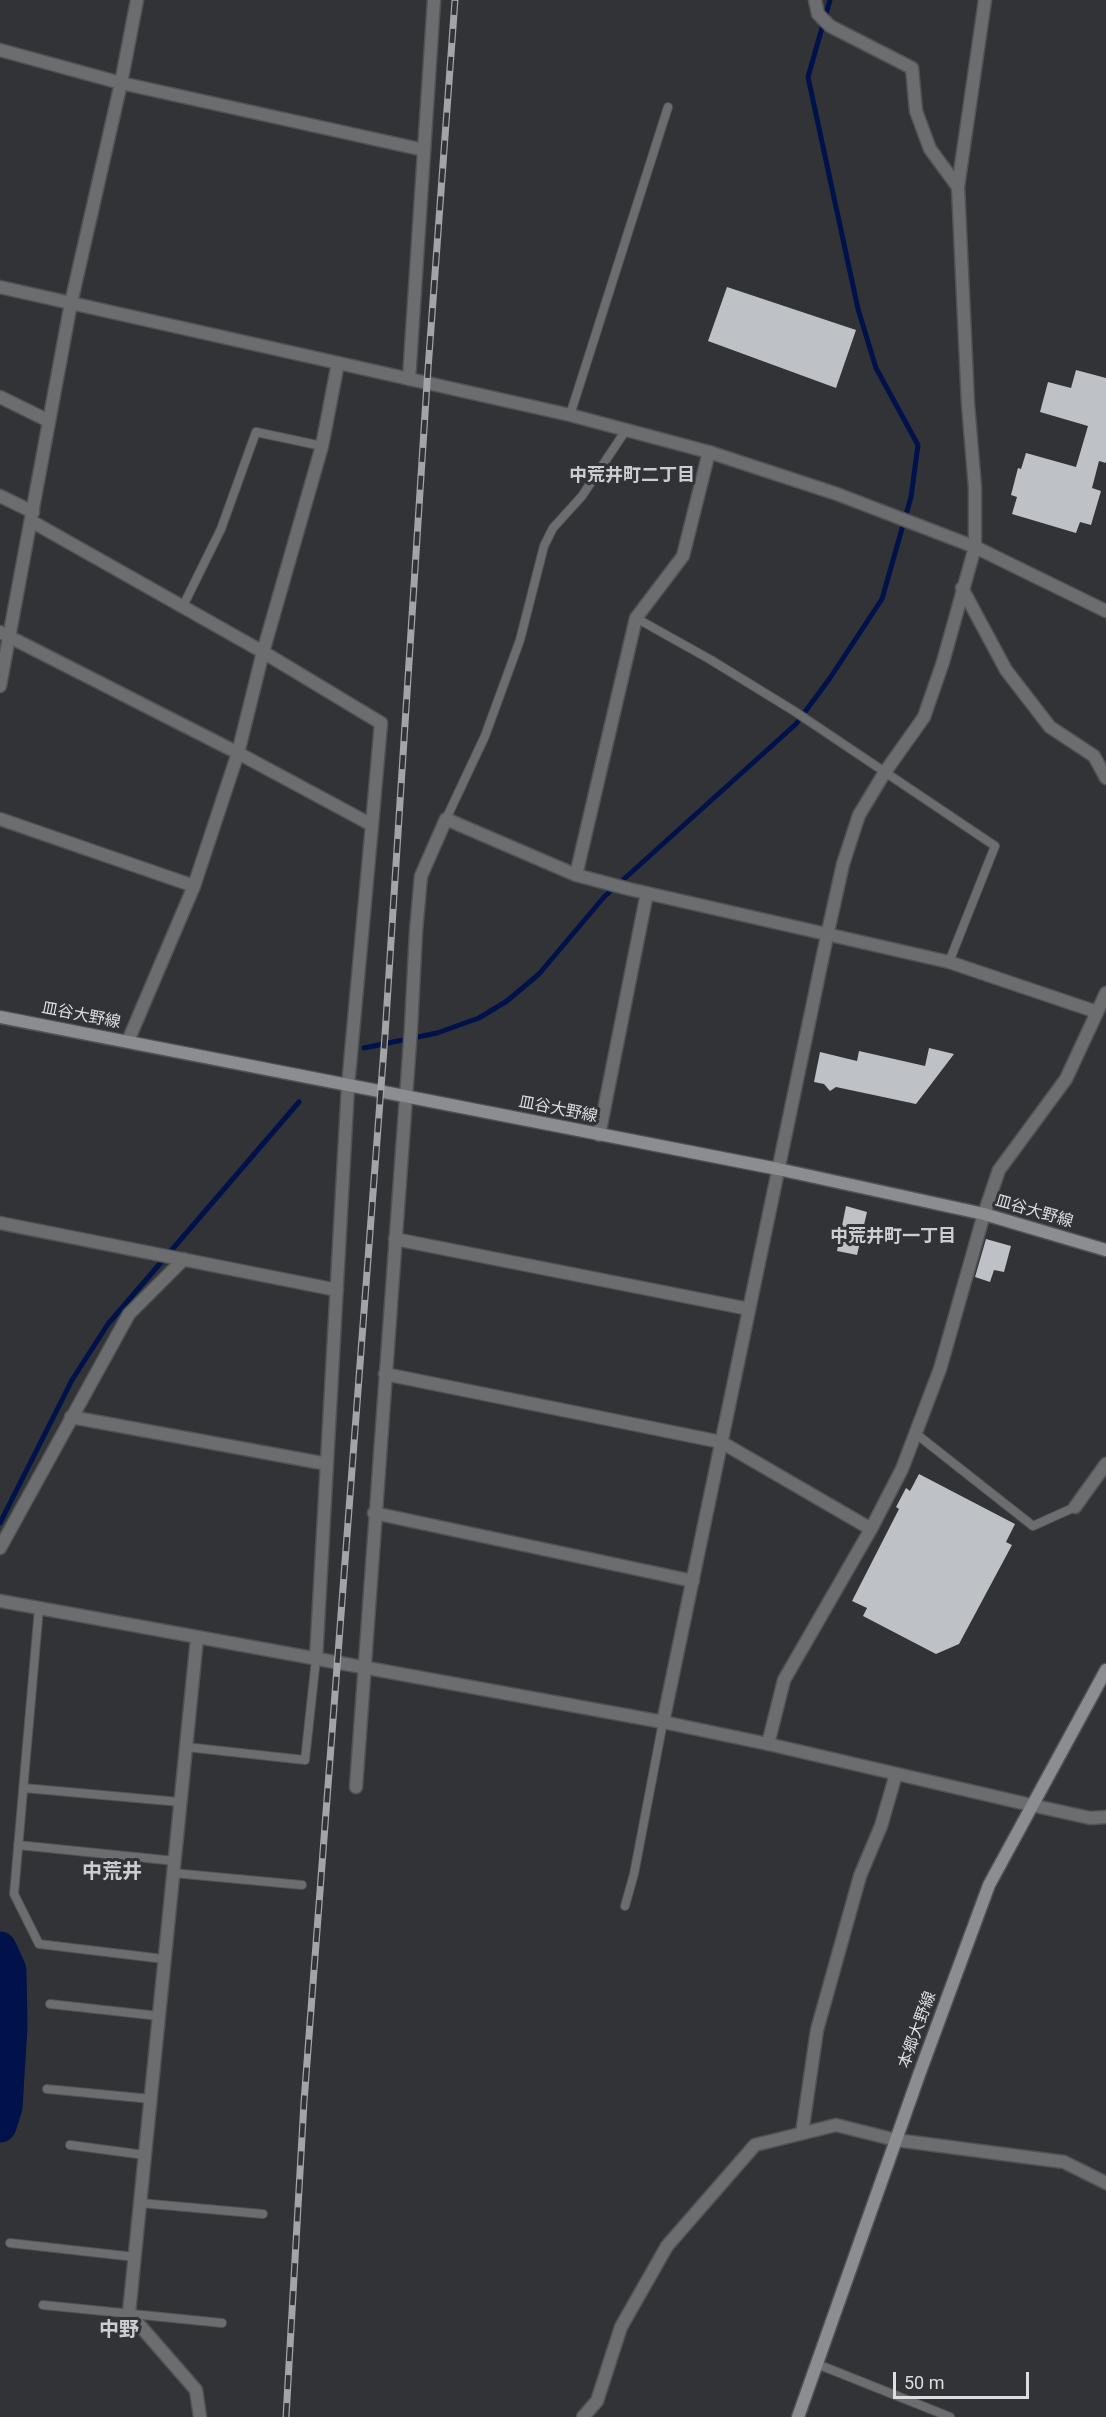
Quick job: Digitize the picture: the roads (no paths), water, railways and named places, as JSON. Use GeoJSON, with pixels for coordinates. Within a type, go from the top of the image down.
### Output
{"type":"FeatureCollection","features":[{"type":"Feature","properties":{"kind":"main road","name":"皿谷大野線"},"geometry":{"type":"LineString","coordinates":[[0,1020],[128,1041],[348,1086],[778,1168],[984,1214],[1106,1250]]}},
{"type":"Feature","properties":{"kind":"main road","name":"本郷大野線"},"geometry":{"type":"LineString","coordinates":[[798,2417],[989,1885],[1106,1670]]}},
{"type":"Feature","properties":{"kind":"street"},"geometry":{"type":"LineString","coordinates":[[0,686],[5,634],[32,516],[71,303],[121,82],[137,0]]}},
{"type":"Feature","properties":{"kind":"street"},"geometry":{"type":"LineString","coordinates":[[409,379],[434,0]]}},
{"type":"Feature","properties":{"kind":"street"},"geometry":{"type":"LineString","coordinates":[[815,0],[818,14],[830,26],[912,68],[916,111],[930,149],[958,187]]}},
{"type":"Feature","properties":{"kind":"street"},"geometry":{"type":"LineString","coordinates":[[663,1722],[843,864],[859,815],[885,772],[924,717],[943,662],[975,548],[975,488],[968,404],[958,187],[985,0]]}},
{"type":"Feature","properties":{"kind":"street"},"geometry":{"type":"LineString","coordinates":[[0,50],[121,82],[424,150]]}},
{"type":"Feature","properties":{"kind":"street"},"geometry":{"type":"LineString","coordinates":[[0,287],[570,415],[709,452],[892,515],[975,548],[1106,611]]}},
{"type":"Feature","properties":{"kind":"street"},"geometry":{"type":"LineString","coordinates":[[128,1041],[194,886],[238,753],[263,652],[322,446],[338,363]]}},
{"type":"Feature","properties":{"kind":"street"},"geometry":{"type":"LineString","coordinates":[[0,398],[49,421]]}},
{"type":"Feature","properties":{"kind":"street"},"geometry":{"type":"LineString","coordinates":[[576,875],[621,673],[636,618],[683,556],[709,452]]}},
{"type":"Feature","properties":{"kind":"street"},"geometry":{"type":"LineString","coordinates":[[0,496],[381,723],[348,1086],[316,1659]]}},
{"type":"Feature","properties":{"kind":"street"},"geometry":{"type":"LineString","coordinates":[[963,588],[1006,670],[1050,727],[1094,756],[1106,778]]}},
{"type":"Feature","properties":{"kind":"street"},"geometry":{"type":"LineString","coordinates":[[5,634],[238,753],[372,825]]}},
{"type":"Feature","properties":{"kind":"street"},"geometry":{"type":"LineString","coordinates":[[0,819],[194,886]]}},
{"type":"Feature","properties":{"kind":"street"},"geometry":{"type":"LineString","coordinates":[[356,1787],[421,876],[446,819],[576,875],[827,936],[949,962],[1097,1012]]}},
{"type":"Feature","properties":{"kind":"street"},"geometry":{"type":"LineString","coordinates":[[599,1135],[647,893]]}},
{"type":"Feature","properties":{"kind":"street"},"geometry":{"type":"LineString","coordinates":[[768,1744],[784,1680],[871,1529],[902,1469],[940,1369],[984,1214],[999,1170],[1066,1079],[1106,993]]}},
{"type":"Feature","properties":{"kind":"street"},"geometry":{"type":"LineString","coordinates":[[0,1223],[337,1290]]}},
{"type":"Feature","properties":{"kind":"street"},"geometry":{"type":"LineString","coordinates":[[395,1239],[749,1310]]}},
{"type":"Feature","properties":{"kind":"street"},"geometry":{"type":"LineString","coordinates":[[0,1548],[129,1314],[184,1259]]}},
{"type":"Feature","properties":{"kind":"street"},"geometry":{"type":"LineString","coordinates":[[385,1374],[721,1442],[871,1529]]}},
{"type":"Feature","properties":{"kind":"street"},"geometry":{"type":"LineString","coordinates":[[71,1418],[327,1464]]}},
{"type":"Feature","properties":{"kind":"street"},"geometry":{"type":"LineString","coordinates":[[1075,1507],[1106,1464]]}},
{"type":"Feature","properties":{"kind":"street"},"geometry":{"type":"LineString","coordinates":[[374,1513],[693,1581]]}},
{"type":"Feature","properties":{"kind":"street"},"geometry":{"type":"LineString","coordinates":[[0,1601],[663,1722],[1090,1818],[1106,1817]]}},
{"type":"Feature","properties":{"kind":"street"},"geometry":{"type":"LineString","coordinates":[[197,1638],[129,2313],[196,2390],[200,2417]]}},
{"type":"Feature","properties":{"kind":"street"},"geometry":{"type":"LineString","coordinates":[[802,2133],[817,2030],[860,1876],[881,1826],[896,1774]]}},
{"type":"Feature","properties":{"kind":"street"},"geometry":{"type":"LineString","coordinates":[[584,2417],[597,2401],[621,2327],[668,2246],[754,2145],[836,2125],[896,2140],[1064,2162],[1106,2183]]}},
{"type":"Feature","properties":{"kind":"lane"},"geometry":{"type":"LineString","coordinates":[[570,415],[668,107]]}},
{"type":"Feature","properties":{"kind":"lane"},"geometry":{"type":"LineString","coordinates":[[446,819],[485,736],[520,640],[544,546],[553,528],[582,496],[626,430]]}},
{"type":"Feature","properties":{"kind":"lane"},"geometry":{"type":"LineString","coordinates":[[183,606],[221,529],[256,432],[322,446]]}},
{"type":"Feature","properties":{"kind":"lane"},"geometry":{"type":"LineString","coordinates":[[636,618],[794,711],[995,846],[949,962]]}},
{"type":"Feature","properties":{"kind":"lane"},"geometry":{"type":"LineString","coordinates":[[915,1433],[1033,1526],[1075,1507]]}},
{"type":"Feature","properties":{"kind":"lane"},"geometry":{"type":"LineString","coordinates":[[39,1608],[14,1894],[39,1944],[165,1959]]}},
{"type":"Feature","properties":{"kind":"lane"},"geometry":{"type":"LineString","coordinates":[[186,1747],[304,1760],[316,1659]]}},
{"type":"Feature","properties":{"kind":"lane"},"geometry":{"type":"LineString","coordinates":[[625,1906],[634,1874],[663,1722]]}},
{"type":"Feature","properties":{"kind":"lane"},"geometry":{"type":"LineString","coordinates":[[24,1788],[180,1802]]}},
{"type":"Feature","properties":{"kind":"lane"},"geometry":{"type":"LineString","coordinates":[[18,1845],[302,1885]]}},
{"type":"Feature","properties":{"kind":"lane"},"geometry":{"type":"LineString","coordinates":[[50,2004],[159,2016]]}},
{"type":"Feature","properties":{"kind":"lane"},"geometry":{"type":"LineString","coordinates":[[47,2089],[151,2099]]}},
{"type":"Feature","properties":{"kind":"lane"},"geometry":{"type":"LineString","coordinates":[[70,2145],[145,2155]]}},
{"type":"Feature","properties":{"kind":"lane"},"geometry":{"type":"LineString","coordinates":[[140,2203],[263,2214]]}},
{"type":"Feature","properties":{"kind":"lane"},"geometry":{"type":"LineString","coordinates":[[10,2242],[135,2257]]}},
{"type":"Feature","properties":{"kind":"lane"},"geometry":{"type":"LineString","coordinates":[[43,2305],[222,2323]]}},
{"type":"Feature","properties":{"kind":"lane"},"geometry":{"type":"LineString","coordinates":[[817,2364],[950,2417]]}},
{"type":"Feature","properties":{"kind":"waterway"},"geometry":{"type":"LineString","coordinates":[[364,1048],[437,1033],[479,1018],[507,1001],[539,974],[604,897],[796,724],[830,678],[882,599],[911,497],[918,445],[876,368],[858,309],[808,77],[830,0]]}},
{"type":"Feature","properties":{"kind":"waterway"},"geometry":{"type":"LineString","coordinates":[[0,1523],[72,1380],[108,1324],[299,1102]]}},
{"type":"Feature","properties":{"kind":"waterway"},"geometry":{"type":"LineString","coordinates":[[0,1948],[10,1970],[11,2027],[6,2107],[0,2126]]}},
{"type":"Feature","properties":{"kind":"railway"},"geometry":{"type":"LineString","coordinates":[[286,2417],[304,2102],[385,1035],[427,383],[455,0]]}},
{"type":"Feature","properties":{"kind":"district","name":"中荒井町二丁目"},"geometry":{"type":"Point","coordinates":[632,476]}},
{"type":"Feature","properties":{"kind":"district","name":"中荒井町一丁目"},"geometry":{"type":"Point","coordinates":[893,1237]}},
{"type":"Feature","properties":{"kind":"district","name":"中荒井"},"geometry":{"type":"Point","coordinates":[112,1873]}},
{"type":"Feature","properties":{"kind":"district","name":"中野"},"geometry":{"type":"Point","coordinates":[119,2331]}}]}
